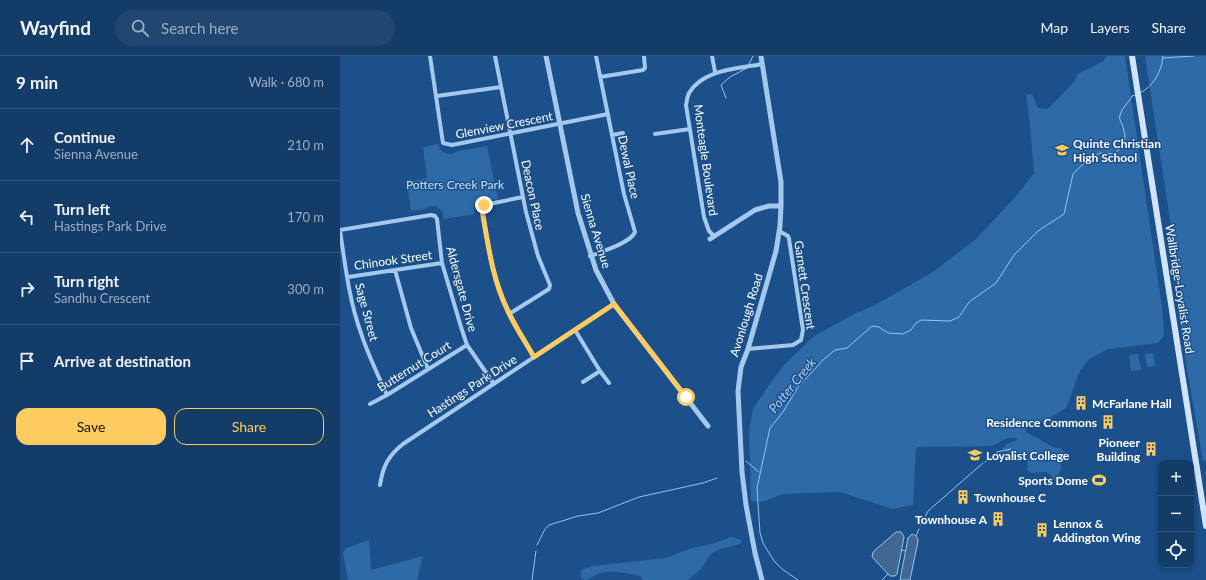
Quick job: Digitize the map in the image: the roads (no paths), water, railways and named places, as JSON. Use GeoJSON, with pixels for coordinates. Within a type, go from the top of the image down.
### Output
{"type":"FeatureCollection","features":[{"type":"Feature","properties":{"kind":"main road","name":"Wallbridge-Loyalist Road"},"geometry":{"type":"LineString","coordinates":[[1132,56],[1206,526]]}},
{"type":"Feature","properties":{"kind":"street","name":"Glenview Crescent"},"geometry":{"type":"LineString","coordinates":[[430,56],[443,143],[452,146],[608,114]]}},
{"type":"Feature","properties":{"kind":"street","name":"Deacon Place"},"geometry":{"type":"LineString","coordinates":[[495,56],[523,197],[536,252],[550,287],[509,314]]}},
{"type":"Feature","properties":{"kind":"street","name":"Sienna Avenue"},"geometry":{"type":"LineString","coordinates":[[546,56],[578,213],[590,256],[596,270],[614,304],[708,426]]}},
{"type":"Feature","properties":{"kind":"street","name":"Dewal Place"},"geometry":{"type":"LineString","coordinates":[[590,256],[620,244],[631,237],[635,232],[624,194],[596,56]]}},
{"type":"Feature","properties":{"kind":"street"},"geometry":{"type":"LineString","coordinates":[[600,78],[643,70],[645,68],[644,56]]}},
{"type":"Feature","properties":{"kind":"street"},"geometry":{"type":"LineString","coordinates":[[712,56],[715,72]]}},
{"type":"Feature","properties":{"kind":"street","name":"Avonlough Road"},"geometry":{"type":"LineString","coordinates":[[761,56],[781,182],[781,206],[776,251],[748,349],[741,367],[738,390],[742,472],[746,506],[762,580]]}},
{"type":"Feature","properties":{"kind":"street","name":"Monteagle Boulevard"},"geometry":{"type":"LineString","coordinates":[[712,238],[704,217],[686,105],[688,94],[694,86],[715,72],[762,64]]}},
{"type":"Feature","properties":{"kind":"street"},"geometry":{"type":"LineString","coordinates":[[437,96],[501,87]]}},
{"type":"Feature","properties":{"kind":"street"},"geometry":{"type":"LineString","coordinates":[[655,134],[690,129]]}},
{"type":"Feature","properties":{"kind":"street"},"geometry":{"type":"LineString","coordinates":[[612,135],[623,133]]}},
{"type":"Feature","properties":{"kind":"street"},"geometry":{"type":"LineString","coordinates":[[523,197],[484,205],[482,210],[494,272],[500,291],[509,314],[534,357]]}},
{"type":"Feature","properties":{"kind":"street"},"geometry":{"type":"LineString","coordinates":[[712,238],[755,210],[769,206],[781,206]]}},
{"type":"Feature","properties":{"kind":"street","name":"Aldersgate Drive"},"geometry":{"type":"LineString","coordinates":[[340,230],[431,215],[435,216],[437,219],[442,263],[468,344],[494,384]]}},
{"type":"Feature","properties":{"kind":"street","name":"Sage Street"},"geometry":{"type":"LineString","coordinates":[[340,230],[350,295],[360,332],[372,362],[388,395]]}},
{"type":"Feature","properties":{"kind":"street","name":"Garnett Crescent"},"geometry":{"type":"LineString","coordinates":[[748,349],[793,345],[801,340],[803,330],[789,239],[788,236],[779,231]]}},
{"type":"Feature","properties":{"kind":"street","name":"Chinook Street"},"geometry":{"type":"LineString","coordinates":[[348,277],[442,263]]}},
{"type":"Feature","properties":{"kind":"street"},"geometry":{"type":"LineString","coordinates":[[395,270],[411,328],[428,369]]}},
{"type":"Feature","properties":{"kind":"street","name":"Hastings Park Drive"},"geometry":{"type":"LineString","coordinates":[[380,485],[388,458],[395,450],[614,304]]}},
{"type":"Feature","properties":{"kind":"street"},"geometry":{"type":"LineString","coordinates":[[575,330],[600,371],[609,382]]}},
{"type":"Feature","properties":{"kind":"street","name":"Butternut Court"},"geometry":{"type":"LineString","coordinates":[[370,404],[388,395],[468,344]]}},
{"type":"Feature","properties":{"kind":"street"},"geometry":{"type":"LineString","coordinates":[[583,382],[600,371]]}},
{"type":"Feature","properties":{"kind":"waterway"},"geometry":{"type":"LineString","coordinates":[[749,64],[753,56]]}},
{"type":"Feature","properties":{"kind":"waterway","name":"Potter Creek"},"geometry":{"type":"LineString","coordinates":[[1140,93],[1153,83],[1159,73],[1163,56]]}},
{"type":"Feature","properties":{"kind":"waterway"},"geometry":{"type":"LineString","coordinates":[[1163,58],[1194,56]]}},
{"type":"Feature","properties":{"kind":"waterway"},"geometry":{"type":"LineString","coordinates":[[726,98],[721,85],[730,77],[747,68]]}},
{"type":"Feature","properties":{"kind":"waterway","name":"Potter Creek"},"geometry":{"type":"LineString","coordinates":[[798,580],[782,569],[774,561],[763,543],[760,533],[757,488],[770,428],[783,412],[798,387],[824,359],[835,350],[847,348],[872,326],[879,327],[888,333],[903,334],[911,330],[916,323],[921,320],[950,321],[959,317],[969,302],[996,283],[1014,255],[1038,231],[1064,214],[1073,174],[1086,161],[1100,153],[1114,154],[1121,147],[1125,137],[1120,115],[1132,96],[1135,95]]}},
{"type":"Feature","properties":{"kind":"waterway"},"geometry":{"type":"LineString","coordinates":[[985,462],[997,452],[1011,449]]}},
{"type":"Feature","properties":{"kind":"waterway"},"geometry":{"type":"LineString","coordinates":[[746,461],[759,472]]}},
{"type":"Feature","properties":{"kind":"waterway"},"geometry":{"type":"LineString","coordinates":[[921,525],[928,511],[983,463]]}},
{"type":"Feature","properties":{"kind":"waterway"},"geometry":{"type":"LineString","coordinates":[[537,545],[545,529],[549,525],[578,516],[598,513],[639,497],[703,483],[717,478]]}},
{"type":"Feature","properties":{"kind":"waterway"},"geometry":{"type":"LineString","coordinates":[[916,536],[919,529]]}},
{"type":"Feature","properties":{"kind":"waterway"},"geometry":{"type":"LineString","coordinates":[[532,580],[536,551]]}},
{"type":"Feature","properties":{"kind":"waterway"},"geometry":{"type":"LineString","coordinates":[[882,580],[888,574]]}},
{"type":"Feature","properties":{"kind":"place","name":"Quinte Christian High School"},"geometry":{"type":"Point","coordinates":[1062,150]}},
{"type":"Feature","properties":{"kind":"place","name":"McFarlane Hall"},"geometry":{"type":"Point","coordinates":[1081,403]}},
{"type":"Feature","properties":{"kind":"place","name":"Residence Commons"},"geometry":{"type":"Point","coordinates":[1108,422]}},
{"type":"Feature","properties":{"kind":"place","name":"Pioneer Building"},"geometry":{"type":"Point","coordinates":[1151,449]}},
{"type":"Feature","properties":{"kind":"place","name":"Loyalist College"},"geometry":{"type":"Point","coordinates":[975,455]}},
{"type":"Feature","properties":{"kind":"place","name":"Sports Dome"},"geometry":{"type":"Point","coordinates":[1099,480]}},
{"type":"Feature","properties":{"kind":"place","name":"Townhouse C"},"geometry":{"type":"Point","coordinates":[963,497]}},
{"type":"Feature","properties":{"kind":"place","name":"Townhouse A"},"geometry":{"type":"Point","coordinates":[998,519]}},
{"type":"Feature","properties":{"kind":"place","name":"Lennox & Addington Wing"},"geometry":{"type":"Point","coordinates":[1042,530]}},
{"type":"Feature","properties":{"kind":"park label","name":"Potters Creek Park"},"geometry":{"type":"Point","coordinates":[455,184]}}]}
